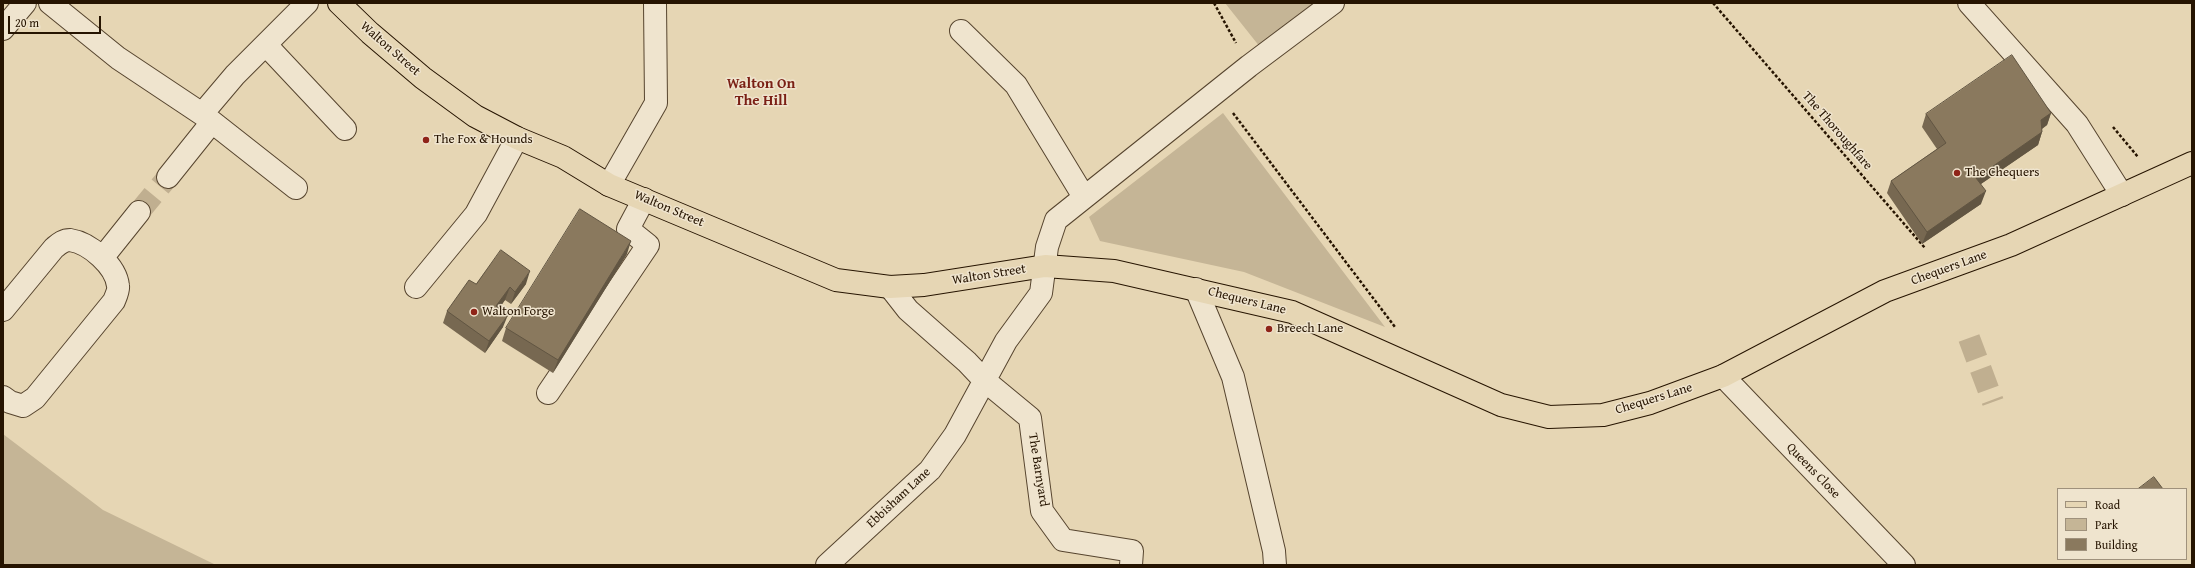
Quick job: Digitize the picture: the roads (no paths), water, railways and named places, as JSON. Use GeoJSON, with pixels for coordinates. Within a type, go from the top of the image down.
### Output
{"type":"FeatureCollection","features":[{"type":"Feature","properties":{"kind":"main road","name":"Walton Street"},"geometry":{"type":"LineString","coordinates":[[339,3],[370,33],[423,78],[475,116],[517,138],[563,157],[610,185],[836,280],[890,287],[924,285],[1045,266]]}},
{"type":"Feature","properties":{"kind":"main road","name":"Chequers Lane"},"geometry":{"type":"LineString","coordinates":[[1045,266],[1114,271],[1292,312],[1500,405],[1549,418],[1603,415],[1650,403],[1723,376],[1885,291],[2011,244],[2192,163]]}},
{"type":"Feature","properties":{"kind":"street"},"geometry":{"type":"LineString","coordinates":[[3,29],[25,3]]}},
{"type":"Feature","properties":{"kind":"street"},"geometry":{"type":"LineString","coordinates":[[50,3],[118,58],[207,118],[296,188]]}},
{"type":"Feature","properties":{"kind":"street"},"geometry":{"type":"LineString","coordinates":[[168,177],[235,75],[307,3]]}},
{"type":"Feature","properties":{"kind":"street"},"geometry":{"type":"LineString","coordinates":[[610,185],[656,103],[655,3]]}},
{"type":"Feature","properties":{"kind":"street"},"geometry":{"type":"LineString","coordinates":[[1045,266],[1047,247],[1056,220],[1249,66],[1333,3]]}},
{"type":"Feature","properties":{"kind":"street"},"geometry":{"type":"LineString","coordinates":[[1969,3],[2077,124],[2122,195]]}},
{"type":"Feature","properties":{"kind":"street"},"geometry":{"type":"LineString","coordinates":[[961,31],[1016,85],[1084,198]]}},
{"type":"Feature","properties":{"kind":"street"},"geometry":{"type":"LineString","coordinates":[[266,45],[345,129]]}},
{"type":"Feature","properties":{"kind":"street"},"geometry":{"type":"LineString","coordinates":[[416,287],[476,214],[517,138]]}},
{"type":"Feature","properties":{"kind":"street"},"geometry":{"type":"LineString","coordinates":[[548,393],[648,245],[628,229],[644,199]]}},
{"type":"Feature","properties":{"kind":"street"},"geometry":{"type":"LineString","coordinates":[[102,257],[139,212]]}},
{"type":"Feature","properties":{"kind":"street"},"geometry":{"type":"LineString","coordinates":[[3,310],[54,248],[62,242],[70,240],[82,244],[102,257],[114,272],[119,287],[114,301],[35,398],[23,406],[10,402],[3,396]]}},
{"type":"Feature","properties":{"kind":"street","name":"Ebbisham Lane"},"geometry":{"type":"LineString","coordinates":[[827,565],[930,470],[955,435],[1006,341],[1041,293],[1045,266]]}},
{"type":"Feature","properties":{"kind":"street"},"geometry":{"type":"LineString","coordinates":[[890,287],[908,310],[967,362],[984,380]]}},
{"type":"Feature","properties":{"kind":"street"},"geometry":{"type":"LineString","coordinates":[[1196,289],[1233,377],[1274,551],[1275,565]]}},
{"type":"Feature","properties":{"kind":"street","name":"Queens Close"},"geometry":{"type":"LineString","coordinates":[[1723,376],[1904,565]]}},
{"type":"Feature","properties":{"kind":"street","name":"The Barnyard"},"geometry":{"type":"LineString","coordinates":[[984,380],[1030,418],[1042,511],[1063,540],[1132,551],[1131,565]]}},
{"type":"Feature","properties":{"kind":"tunnel"},"geometry":{"type":"LineString","coordinates":[[139,212],[168,177]]}},
{"type":"Feature","properties":{"kind":"tunnel"},"geometry":{"type":"LineString","coordinates":[[1969,338],[1993,402]]}},
{"type":"Feature","properties":{"kind":"place","name":"The Fox & Hounds"},"geometry":{"type":"Point","coordinates":[426,140]}},
{"type":"Feature","properties":{"kind":"place","name":"The Chequers"},"geometry":{"type":"Point","coordinates":[1957,173]}},
{"type":"Feature","properties":{"kind":"place","name":"Walton Forge"},"geometry":{"type":"Point","coordinates":[474,312]}},
{"type":"Feature","properties":{"kind":"place","name":"Breech Lane"},"geometry":{"type":"Point","coordinates":[1269,329]}},
{"type":"Feature","properties":{"kind":"district","name":"Walton On The Hill"},"geometry":{"type":"Point","coordinates":[761,92]}}]}
